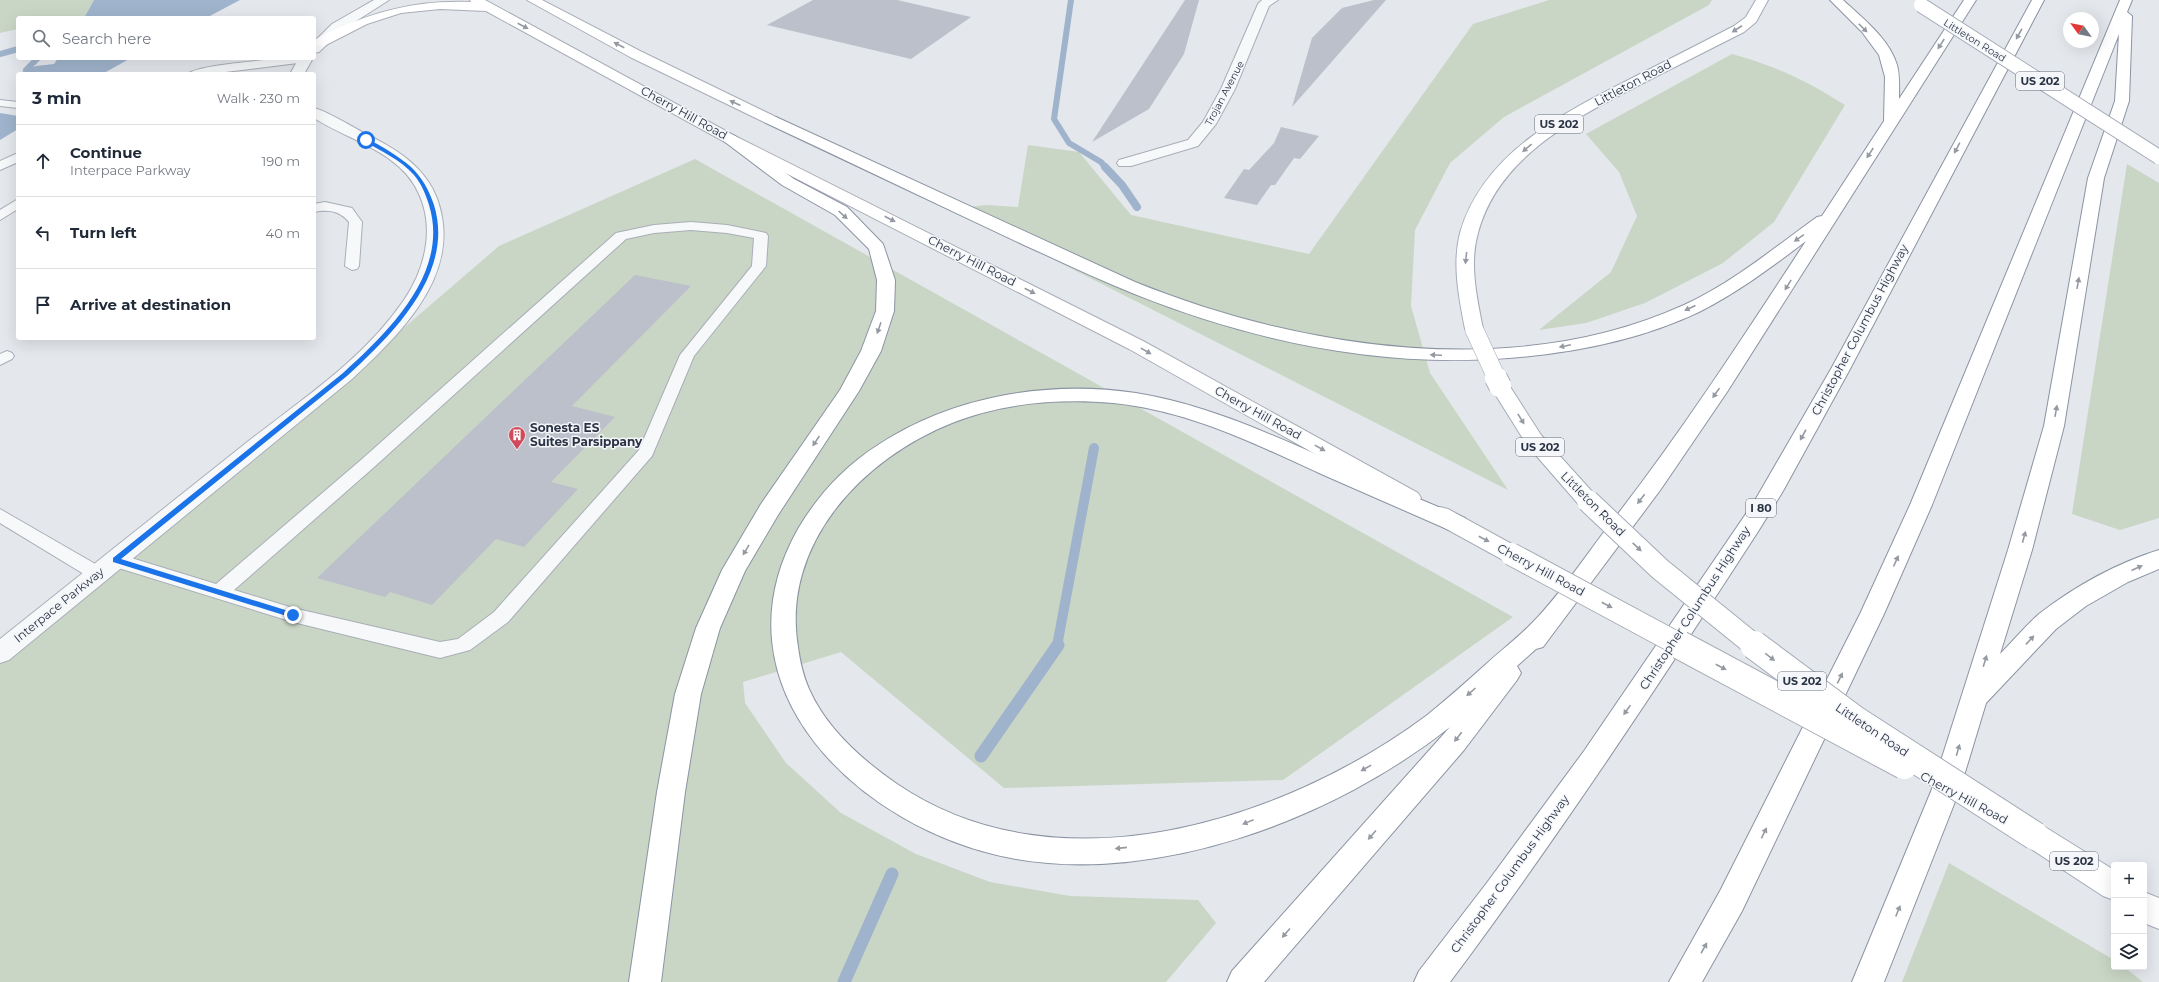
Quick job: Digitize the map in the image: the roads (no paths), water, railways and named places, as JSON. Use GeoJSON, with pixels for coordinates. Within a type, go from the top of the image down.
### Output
{"type":"FeatureCollection","features":[{"type":"Feature","properties":{"kind":"main road"},"geometry":{"type":"LineString","coordinates":[[364,10],[375,0]]}},
{"type":"Feature","properties":{"kind":"main road","name":"Cherry Hill Road"},"geometry":{"type":"LineString","coordinates":[[476,0],[730,138],[1136,345],[1511,554],[2035,836]]}},
{"type":"Feature","properties":{"kind":"main road"},"geometry":{"type":"LineString","coordinates":[[533,0],[635,54],[951,206],[1148,293],[1235,323],[1303,341],[1352,350],[1391,354],[1450,356],[1506,353],[1559,347],[1592,340],[1651,323],[1691,308],[1734,284],[1831,216]]}},
{"type":"Feature","properties":{"kind":"main road","name":"Littleton Road"},"geometry":{"type":"LineString","coordinates":[[1762,0],[1751,18],[1738,29],[1572,115],[1525,149],[1502,172],[1483,199],[1469,233],[1465,265],[1467,296],[1474,329],[1500,386],[1534,440],[1588,501],[1660,569],[1767,654],[1855,720],[2111,884]]}},
{"type":"Feature","properties":{"kind":"main road"},"geometry":{"type":"LineString","coordinates":[[1836,0],[1871,35],[1884,51],[1890,65],[1891,120]]}},
{"type":"Feature","properties":{"kind":"main road","name":"Christopher Columbus Highway"},"geometry":{"type":"LineString","coordinates":[[1430,982],[1477,921],[1638,694],[1771,492],[1866,322],[1980,103],[2038,0]]}},
{"type":"Feature","properties":{"kind":"main road"},"geometry":{"type":"LineString","coordinates":[[1868,982],[1946,789],[2020,550],[2054,426],[2096,178],[2122,101],[2126,0]]}},
{"type":"Feature","properties":{"kind":"main road"},"geometry":{"type":"LineString","coordinates":[[1685,982],[1731,901],[1872,614],[1957,417],[2126,0]]}},
{"type":"Feature","properties":{"kind":"main road"},"geometry":{"type":"LineString","coordinates":[[316,49],[372,15],[406,6],[439,1],[489,7]]}},
{"type":"Feature","properties":{"kind":"main road"},"geometry":{"type":"LineString","coordinates":[[1243,982],[1454,742],[1652,484],[1720,388],[1891,120],[1969,2]]}},
{"type":"Feature","properties":{"kind":"main road","name":"Littleton Road"},"geometry":{"type":"LineString","coordinates":[[1917,3],[2159,157]]}},
{"type":"Feature","properties":{"kind":"main road"},"geometry":{"type":"LineString","coordinates":[[645,982],[671,792],[687,701],[708,628],[734,570],[769,510],[849,391],[871,351],[885,310],[886,280],[877,248],[841,211],[788,182],[730,138]]}},
{"type":"Feature","properties":{"kind":"main road"},"geometry":{"type":"LineString","coordinates":[[1457,524],[1234,427],[1177,409],[1139,401],[1100,397],[1039,398],[1009,401],[945,418],[910,434],[878,454],[861,468],[824,504],[801,540],[788,574],[783,599],[784,648],[790,675],[810,716],[837,752],[871,783],[914,811],[963,832],[1016,847],[1074,851],[1117,849],[1199,837],[1240,826],[1291,805],[1367,768],[1434,725],[1542,629]]}},
{"type":"Feature","properties":{"kind":"main road"},"geometry":{"type":"LineString","coordinates":[[1973,698],[2047,622],[2076,600],[2120,576],[2159,559]]}},
{"type":"Feature","properties":{"kind":"main road"},"geometry":{"type":"LineString","coordinates":[[2147,908],[2159,915]]}},
{"type":"Feature","properties":{"kind":"main road"},"geometry":{"type":"LineString","coordinates":[[1875,982],[1883,947]]}},
{"type":"Feature","properties":{"kind":"street"},"geometry":{"type":"LineString","coordinates":[[316,47],[336,27],[383,0]]}},
{"type":"Feature","properties":{"kind":"street","name":"Trojan Avenue"},"geometry":{"type":"LineString","coordinates":[[1125,162],[1193,143],[1209,124],[1228,88],[1266,1]]}},
{"type":"Feature","properties":{"kind":"street"},"geometry":{"type":"LineString","coordinates":[[298,72],[306,60]]}},
{"type":"Feature","properties":{"kind":"street","name":"Interpace Parkway"},"geometry":{"type":"LineString","coordinates":[[0,653],[345,375],[379,344],[412,303],[429,269],[436,241],[436,218],[428,195],[416,174],[402,161],[316,113]]}},
{"type":"Feature","properties":{"kind":"lane"},"geometry":{"type":"LineString","coordinates":[[203,72],[267,60]]}},
{"type":"Feature","properties":{"kind":"lane"},"geometry":{"type":"LineString","coordinates":[[0,103],[16,105]]}},
{"type":"Feature","properties":{"kind":"lane"},"geometry":{"type":"LineString","coordinates":[[0,166],[16,158]]}},
{"type":"Feature","properties":{"kind":"lane"},"geometry":{"type":"LineString","coordinates":[[0,216],[16,204]]}},
{"type":"Feature","properties":{"kind":"lane"},"geometry":{"type":"LineString","coordinates":[[316,208],[325,206],[347,211],[356,222],[352,266]]}},
{"type":"Feature","properties":{"kind":"lane"},"geometry":{"type":"LineString","coordinates":[[115,560],[293,615],[440,650],[463,645],[501,616],[646,452],[687,355],[759,266],[761,236],[745,231],[710,227],[642,229],[620,236],[367,464],[219,592]]}},
{"type":"Feature","properties":{"kind":"lane"},"geometry":{"type":"LineString","coordinates":[[0,515],[98,574]]}},
{"type":"Feature","properties":{"kind":"water"},"geometry":{"type":"Polygon","coordinates":[[[94,0],[240,0],[210,16],[85,16],[94,0]]]}},
{"type":"Feature","properties":{"kind":"water"},"geometry":{"type":"Polygon","coordinates":[[[57,60],[127,60],[106,72],[22,72],[36,66],[54,64],[57,60]]]}},
{"type":"Feature","properties":{"kind":"water"},"geometry":{"type":"Polygon","coordinates":[[[0,113],[16,116],[16,130],[0,140],[0,113]]]}},
{"type":"Feature","properties":{"kind":"waterway"},"geometry":{"type":"LineString","coordinates":[[1071,0],[1054,119],[1069,143],[1101,162],[1106,168]]}},
{"type":"Feature","properties":{"kind":"waterway"},"geometry":{"type":"LineString","coordinates":[[0,54],[16,50]]}},
{"type":"Feature","properties":{"kind":"waterway"},"geometry":{"type":"LineString","coordinates":[[36,60],[26,70],[39,70]]}},
{"type":"Feature","properties":{"kind":"waterway"},"geometry":{"type":"LineString","coordinates":[[1105,167],[1122,185],[1137,207]]}},
{"type":"Feature","properties":{"kind":"waterway"},"geometry":{"type":"LineString","coordinates":[[1057,646],[1094,448]]}},
{"type":"Feature","properties":{"kind":"waterway"},"geometry":{"type":"LineString","coordinates":[[981,756],[1058,645]]}},
{"type":"Feature","properties":{"kind":"waterway"},"geometry":{"type":"LineString","coordinates":[[844,982],[892,874]]}},
{"type":"Feature","properties":{"kind":"place","name":"Sonesta ES Suites Parsippany"},"geometry":{"type":"Point","coordinates":[517,450]}}]}
